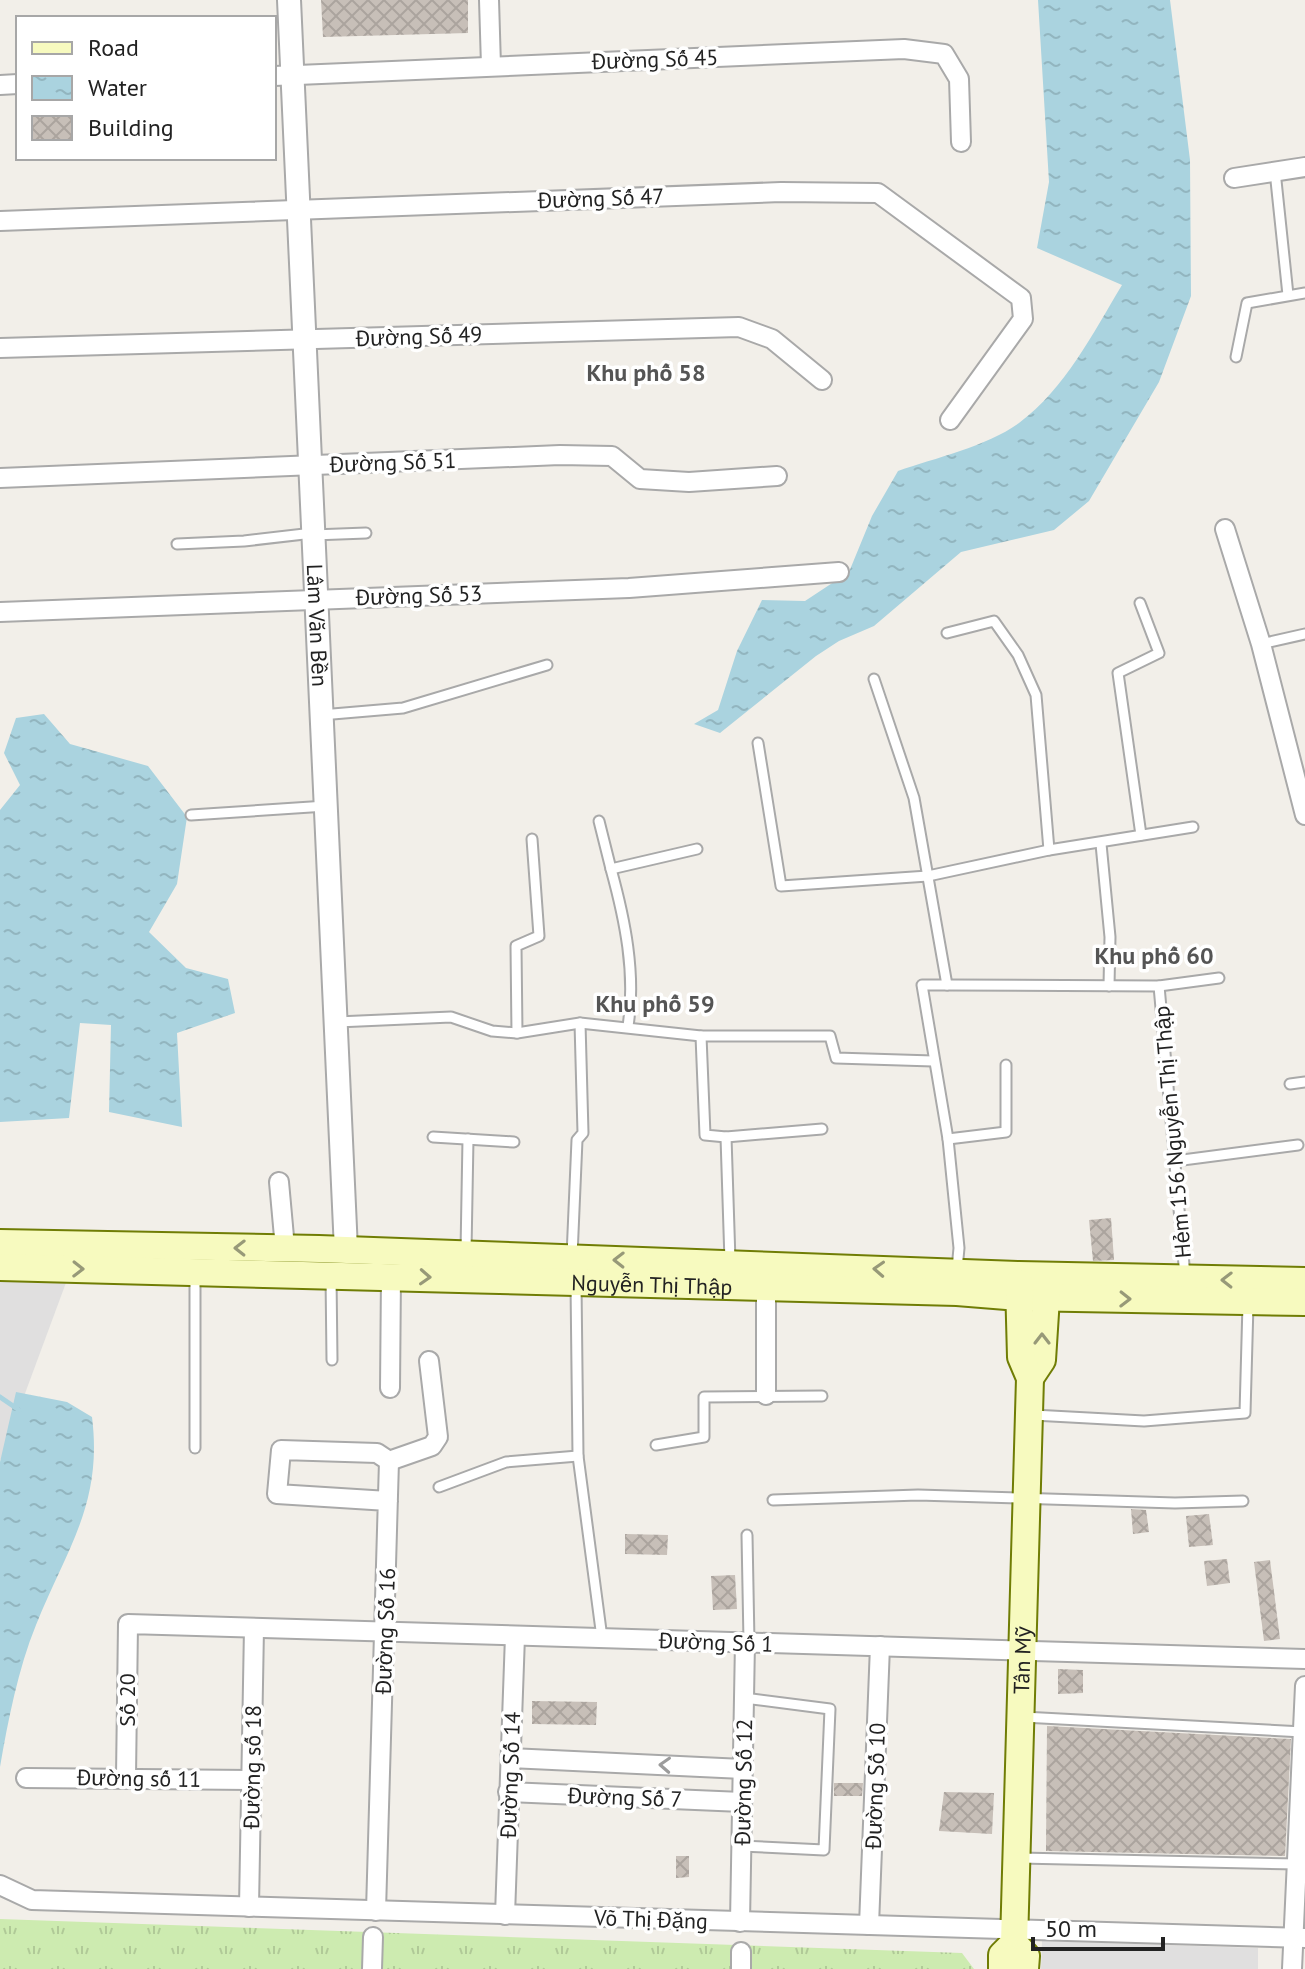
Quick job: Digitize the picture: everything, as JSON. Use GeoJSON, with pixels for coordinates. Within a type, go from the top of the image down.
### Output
{"type":"FeatureCollection","features":[{"type":"Feature","properties":{"kind":"main road","name":"Nguyễn Thị Thập"},"geometry":{"type":"LineString","coordinates":[[0,1243],[285,1248],[341,1266],[391,1275],[574,1271],[730,1262],[1019,1286],[1185,1279],[1305,1281]]}},
{"type":"Feature","properties":{"kind":"main road","name":"Nguyễn Thị Thập"},"geometry":{"type":"LineString","coordinates":[[0,1267],[195,1271],[341,1266],[466,1254],[574,1271],[766,1288],[957,1282]]}},
{"type":"Feature","properties":{"kind":"main road","name":"Tân Mỹ"},"geometry":{"type":"LineString","coordinates":[[1002,1969],[1002,1955],[1014,1936],[1030,1378],[1021,1357],[1019,1286]]}},
{"type":"Feature","properties":{"kind":"main road","name":"Nguyễn Thị Thập"},"geometry":{"type":"LineString","coordinates":[[1047,1286],[1248,1301],[1305,1302]]}},
{"type":"Feature","properties":{"kind":"main road","name":"Tân Mỹ"},"geometry":{"type":"LineString","coordinates":[[1030,1378],[1042,1360],[1042,1316],[1047,1286]]}},
{"type":"Feature","properties":{"kind":"main road","name":"Tân Mỹ"},"geometry":{"type":"LineString","coordinates":[[1014,1936],[1026,1956],[1025,1969]]}},
{"type":"Feature","properties":{"kind":"street","name":"Lâm Văn Bền"},"geometry":{"type":"LineString","coordinates":[[289,0],[283,76],[299,210],[335,1022],[341,1266]]}},
{"type":"Feature","properties":{"kind":"street"},"geometry":{"type":"LineString","coordinates":[[489,0],[491,66]]}},
{"type":"Feature","properties":{"kind":"street","name":"Đường Số 45"},"geometry":{"type":"LineString","coordinates":[[283,76],[904,49],[944,54],[959,79],[961,142]]}},
{"type":"Feature","properties":{"kind":"street"},"geometry":{"type":"LineString","coordinates":[[1234,178],[1305,167]]}},
{"type":"Feature","properties":{"kind":"street","name":"Đường Số 47"},"geometry":{"type":"LineString","coordinates":[[0,221],[781,192],[878,193],[1021,298],[1023,319],[950,420]]}},
{"type":"Feature","properties":{"kind":"street","name":"Đường Số 49"},"geometry":{"type":"LineString","coordinates":[[0,348],[739,327],[772,339],[822,380]]}},
{"type":"Feature","properties":{"kind":"street","name":"Đường Số 51"},"geometry":{"type":"LineString","coordinates":[[0,478],[599,456],[612,456],[640,479],[689,482],[777,476]]}},
{"type":"Feature","properties":{"kind":"street"},"geometry":{"type":"LineString","coordinates":[[1225,529],[1261,644],[1305,815]]}},
{"type":"Feature","properties":{"kind":"street","name":"Đường Số 53"},"geometry":{"type":"LineString","coordinates":[[0,612],[629,588],[839,572]]}},
{"type":"Feature","properties":{"kind":"street"},"geometry":{"type":"LineString","coordinates":[[279,1182],[285,1248]]}},
{"type":"Feature","properties":{"kind":"street"},"geometry":{"type":"LineString","coordinates":[[390,1388],[391,1275]]}},
{"type":"Feature","properties":{"kind":"street"},"geometry":{"type":"LineString","coordinates":[[766,1288],[766,1395]]}},
{"type":"Feature","properties":{"kind":"street"},"geometry":{"type":"LineString","coordinates":[[388,1501],[277,1494],[281,1450],[377,1453],[389,1461],[432,1446],[438,1437],[429,1361]]}},
{"type":"Feature","properties":{"kind":"street","name":"Đường Số 16"},"geometry":{"type":"LineString","coordinates":[[376,1911],[389,1461]]}},
{"type":"Feature","properties":{"kind":"street","name":"Đường Số 1"},"geometry":{"type":"LineString","coordinates":[[128,1624],[1305,1659]]}},
{"type":"Feature","properties":{"kind":"street","name":"Số 20"},"geometry":{"type":"LineString","coordinates":[[126,1776],[128,1624]]}},
{"type":"Feature","properties":{"kind":"street","name":"Đường số 18"},"geometry":{"type":"LineString","coordinates":[[249,1907],[254,1628]]}},
{"type":"Feature","properties":{"kind":"street","name":"Đường Số 14"},"geometry":{"type":"LineString","coordinates":[[505,1915],[515,1636]]}},
{"type":"Feature","properties":{"kind":"street","name":"Đường Số 12"},"geometry":{"type":"LineString","coordinates":[[740,1922],[747,1642]]}},
{"type":"Feature","properties":{"kind":"street","name":"Đường Số 10"},"geometry":{"type":"LineString","coordinates":[[869,1925],[880,1646]]}},
{"type":"Feature","properties":{"kind":"street"},"geometry":{"type":"LineString","coordinates":[[1292,1969],[1299,1938],[1297,1864],[1302,1841],[1305,1686]]}},
{"type":"Feature","properties":{"kind":"street","name":"Đường Số 7"},"geometry":{"type":"LineString","coordinates":[[510,1758],[743,1769]]}},
{"type":"Feature","properties":{"kind":"street","name":"Đường số 11"},"geometry":{"type":"LineString","coordinates":[[26,1778],[126,1776],[251,1780]]}},
{"type":"Feature","properties":{"kind":"street","name":"Đường Số 7"},"geometry":{"type":"LineString","coordinates":[[508,1792],[742,1802]]}},
{"type":"Feature","properties":{"kind":"street","name":"Võ Thị Đặng"},"geometry":{"type":"LineString","coordinates":[[0,1885],[32,1900],[869,1925],[1014,1936],[1299,1938]]}},
{"type":"Feature","properties":{"kind":"street"},"geometry":{"type":"LineString","coordinates":[[372,1969],[373,1937]]}},
{"type":"Feature","properties":{"kind":"lane"},"geometry":{"type":"LineString","coordinates":[[1275,171],[1288,295]]}},
{"type":"Feature","properties":{"kind":"lane"},"geometry":{"type":"LineString","coordinates":[[1236,357],[1247,303],[1305,293]]}},
{"type":"Feature","properties":{"kind":"lane"},"geometry":{"type":"LineString","coordinates":[[177,544],[366,533]]}},
{"type":"Feature","properties":{"kind":"lane"},"geometry":{"type":"LineString","coordinates":[[1140,603],[1159,653],[1118,673],[1141,835]]}},
{"type":"Feature","properties":{"kind":"lane"},"geometry":{"type":"LineString","coordinates":[[947,633],[994,621],[1018,655],[1036,695],[1049,850]]}},
{"type":"Feature","properties":{"kind":"lane"},"geometry":{"type":"LineString","coordinates":[[1261,644],[1305,634]]}},
{"type":"Feature","properties":{"kind":"lane"},"geometry":{"type":"LineString","coordinates":[[321,715],[403,708],[547,665]]}},
{"type":"Feature","properties":{"kind":"lane"},"geometry":{"type":"LineString","coordinates":[[874,679],[914,798],[947,985]]}},
{"type":"Feature","properties":{"kind":"lane"},"geometry":{"type":"LineString","coordinates":[[758,743],[781,886],[928,876],[1049,850],[1193,827]]}},
{"type":"Feature","properties":{"kind":"lane"},"geometry":{"type":"LineString","coordinates":[[191,815],[326,806]]}},
{"type":"Feature","properties":{"kind":"lane"},"geometry":{"type":"LineString","coordinates":[[599,821],[626,923],[632,1002],[628,1026]]}},
{"type":"Feature","properties":{"kind":"lane"},"geometry":{"type":"LineString","coordinates":[[517,1033],[516,946],[539,936],[532,839]]}},
{"type":"Feature","properties":{"kind":"lane"},"geometry":{"type":"LineString","coordinates":[[1101,844],[1110,937],[1109,986]]}},
{"type":"Feature","properties":{"kind":"lane"},"geometry":{"type":"LineString","coordinates":[[611,869],[697,849]]}},
{"type":"Feature","properties":{"kind":"lane"},"geometry":{"type":"LineString","coordinates":[[957,1282],[959,1248],[948,1139],[922,985],[1159,986],[1219,978]]}},
{"type":"Feature","properties":{"kind":"lane","name":"Hẻm 156 Nguyễn Thị Thập"},"geometry":{"type":"LineString","coordinates":[[1159,986],[1185,1279]]}},
{"type":"Feature","properties":{"kind":"lane"},"geometry":{"type":"LineString","coordinates":[[335,1022],[451,1017],[492,1031],[517,1033],[580,1023],[701,1036],[830,1036],[836,1058],[933,1061]]}},
{"type":"Feature","properties":{"kind":"lane"},"geometry":{"type":"LineString","coordinates":[[580,1023],[583,1133],[577,1140],[574,1271],[578,1456],[602,1638]]}},
{"type":"Feature","properties":{"kind":"lane"},"geometry":{"type":"LineString","coordinates":[[701,1036],[705,1135],[726,1137],[822,1129]]}},
{"type":"Feature","properties":{"kind":"lane"},"geometry":{"type":"LineString","coordinates":[[948,1139],[1006,1132],[1006,1065]]}},
{"type":"Feature","properties":{"kind":"lane"},"geometry":{"type":"LineString","coordinates":[[1290,1084],[1305,1082]]}},
{"type":"Feature","properties":{"kind":"lane"},"geometry":{"type":"LineString","coordinates":[[433,1137],[514,1142]]}},
{"type":"Feature","properties":{"kind":"lane"},"geometry":{"type":"LineString","coordinates":[[726,1137],[730,1262]]}},
{"type":"Feature","properties":{"kind":"lane"},"geometry":{"type":"LineString","coordinates":[[466,1254],[468,1139]]}},
{"type":"Feature","properties":{"kind":"lane"},"geometry":{"type":"LineString","coordinates":[[1175,1161],[1298,1145]]}},
{"type":"Feature","properties":{"kind":"lane"},"geometry":{"type":"LineString","coordinates":[[332,1360],[341,1266]]}},
{"type":"Feature","properties":{"kind":"lane"},"geometry":{"type":"LineString","coordinates":[[195,1271],[195,1448]]}},
{"type":"Feature","properties":{"kind":"lane"},"geometry":{"type":"LineString","coordinates":[[1029,1415],[1144,1421],[1245,1413],[1248,1301]]}},
{"type":"Feature","properties":{"kind":"lane"},"geometry":{"type":"LineString","coordinates":[[656,1445],[704,1437],[704,1397],[822,1396]]}},
{"type":"Feature","properties":{"kind":"lane"},"geometry":{"type":"LineString","coordinates":[[439,1487],[506,1462],[578,1456]]}},
{"type":"Feature","properties":{"kind":"lane"},"geometry":{"type":"LineString","coordinates":[[773,1500],[918,1495],[1243,1501]]}},
{"type":"Feature","properties":{"kind":"lane"},"geometry":{"type":"LineString","coordinates":[[747,1535],[747,1642]]}},
{"type":"Feature","properties":{"kind":"lane"},"geometry":{"type":"LineString","coordinates":[[741,1846],[824,1850],[830,1709],[744,1698]]}},
{"type":"Feature","properties":{"kind":"lane"},"geometry":{"type":"LineString","coordinates":[[1021,1717],[1303,1732]]}},
{"type":"Feature","properties":{"kind":"lane"},"geometry":{"type":"LineString","coordinates":[[1017,1858],[1297,1864]]}},
{"type":"Feature","properties":{"kind":"shaded area"},"geometry":{"type":"Polygon","coordinates":[[[0,1279],[67,1280],[0,1461],[0,1279]]]}},
{"type":"Feature","properties":{"kind":"shaded area"},"geometry":{"type":"Polygon","coordinates":[[[1042,1941],[1258,1948],[1258,1969],[1041,1969],[1042,1941]]]}},
{"type":"Feature","properties":{"kind":"green space"},"geometry":{"type":"Polygon","coordinates":[[[0,1919],[962,1953],[974,1969],[0,1969],[0,1919]]]}},
{"type":"Feature","properties":{"kind":"water"},"geometry":{"type":"Polygon","coordinates":[[[1038,0],[1170,0],[1190,160],[1191,296],[1159,382],[1089,501],[1054,530],[961,552],[874,626],[839,641],[816,656],[720,733],[694,724],[718,710],[737,651],[762,600],[805,601],[849,572],[872,516],[898,471],[961,451],[1019,423],[1064,377],[1122,285],[1037,248],[1049,182],[1038,0]]]}},
{"type":"Feature","properties":{"kind":"water"},"geometry":{"type":"Polygon","coordinates":[[[44,714],[70,744],[148,766],[187,817],[177,884],[149,932],[186,968],[228,979],[235,1013],[177,1033],[182,1127],[109,1112],[111,1025],[80,1023],[69,1118],[0,1122],[0,810],[20,785],[4,753],[16,718],[44,714]]]}},
{"type":"Feature","properties":{"kind":"water"},"geometry":{"type":"Polygon","coordinates":[[[16,1392],[67,1402],[92,1417],[94,1448],[87,1501],[24,1659],[0,1767],[0,1462],[16,1392]]]}},
{"type":"Feature","properties":{"kind":"building"},"geometry":{"type":"Polygon","coordinates":[[[321,0],[468,0],[468,33],[323,37],[321,0]]]}},
{"type":"Feature","properties":{"kind":"building"},"geometry":{"type":"Polygon","coordinates":[[[1111,1218],[1114,1260],[1093,1261],[1089,1220],[1111,1218]]]}},
{"type":"Feature","properties":{"kind":"building"},"geometry":{"type":"Polygon","coordinates":[[[1131,1509],[1146,1510],[1149,1532],[1133,1534],[1131,1509]]]}},
{"type":"Feature","properties":{"kind":"building"},"geometry":{"type":"Polygon","coordinates":[[[1209,1514],[1213,1545],[1189,1547],[1186,1516],[1209,1514]]]}},
{"type":"Feature","properties":{"kind":"building"},"geometry":{"type":"Polygon","coordinates":[[[625,1534],[668,1535],[667,1555],[625,1554],[625,1534]]]}},
{"type":"Feature","properties":{"kind":"building"},"geometry":{"type":"Polygon","coordinates":[[[1227,1559],[1230,1583],[1207,1586],[1204,1561],[1227,1559]]]}},
{"type":"Feature","properties":{"kind":"building"},"geometry":{"type":"Polygon","coordinates":[[[1270,1560],[1280,1639],[1264,1641],[1254,1562],[1270,1560]]]}},
{"type":"Feature","properties":{"kind":"building"},"geometry":{"type":"Polygon","coordinates":[[[735,1575],[737,1609],[713,1610],[711,1576],[735,1575]]]}},
{"type":"Feature","properties":{"kind":"building"},"geometry":{"type":"Polygon","coordinates":[[[1058,1669],[1083,1670],[1083,1693],[1058,1694],[1058,1669]]]}},
{"type":"Feature","properties":{"kind":"building"},"geometry":{"type":"Polygon","coordinates":[[[532,1701],[597,1702],[596,1725],[532,1724],[532,1701]]]}},
{"type":"Feature","properties":{"kind":"building"},"geometry":{"type":"Polygon","coordinates":[[[1047,1726],[1291,1739],[1285,1856],[1046,1851],[1047,1726]]]}},
{"type":"Feature","properties":{"kind":"building"},"geometry":{"type":"Polygon","coordinates":[[[834,1783],[863,1783],[862,1796],[834,1796],[834,1783]]]}},
{"type":"Feature","properties":{"kind":"building"},"geometry":{"type":"Polygon","coordinates":[[[944,1792],[994,1793],[992,1834],[939,1831],[944,1792]]]}},
{"type":"Feature","properties":{"kind":"building"},"geometry":{"type":"Polygon","coordinates":[[[676,1856],[689,1856],[689,1877],[676,1878],[676,1856]]]}},
{"type":"Feature","properties":{"kind":"waterway"},"geometry":{"type":"LineString","coordinates":[[0,1397],[19,1410]]}},
{"type":"Feature","properties":{"kind":"district","name":"Khu phố 58"},"geometry":{"type":"Point","coordinates":[646,372]}},
{"type":"Feature","properties":{"kind":"district","name":"Khu phố 60"},"geometry":{"type":"Point","coordinates":[1154,955]}},
{"type":"Feature","properties":{"kind":"district","name":"Khu phố 59"},"geometry":{"type":"Point","coordinates":[655,1003]}}]}
